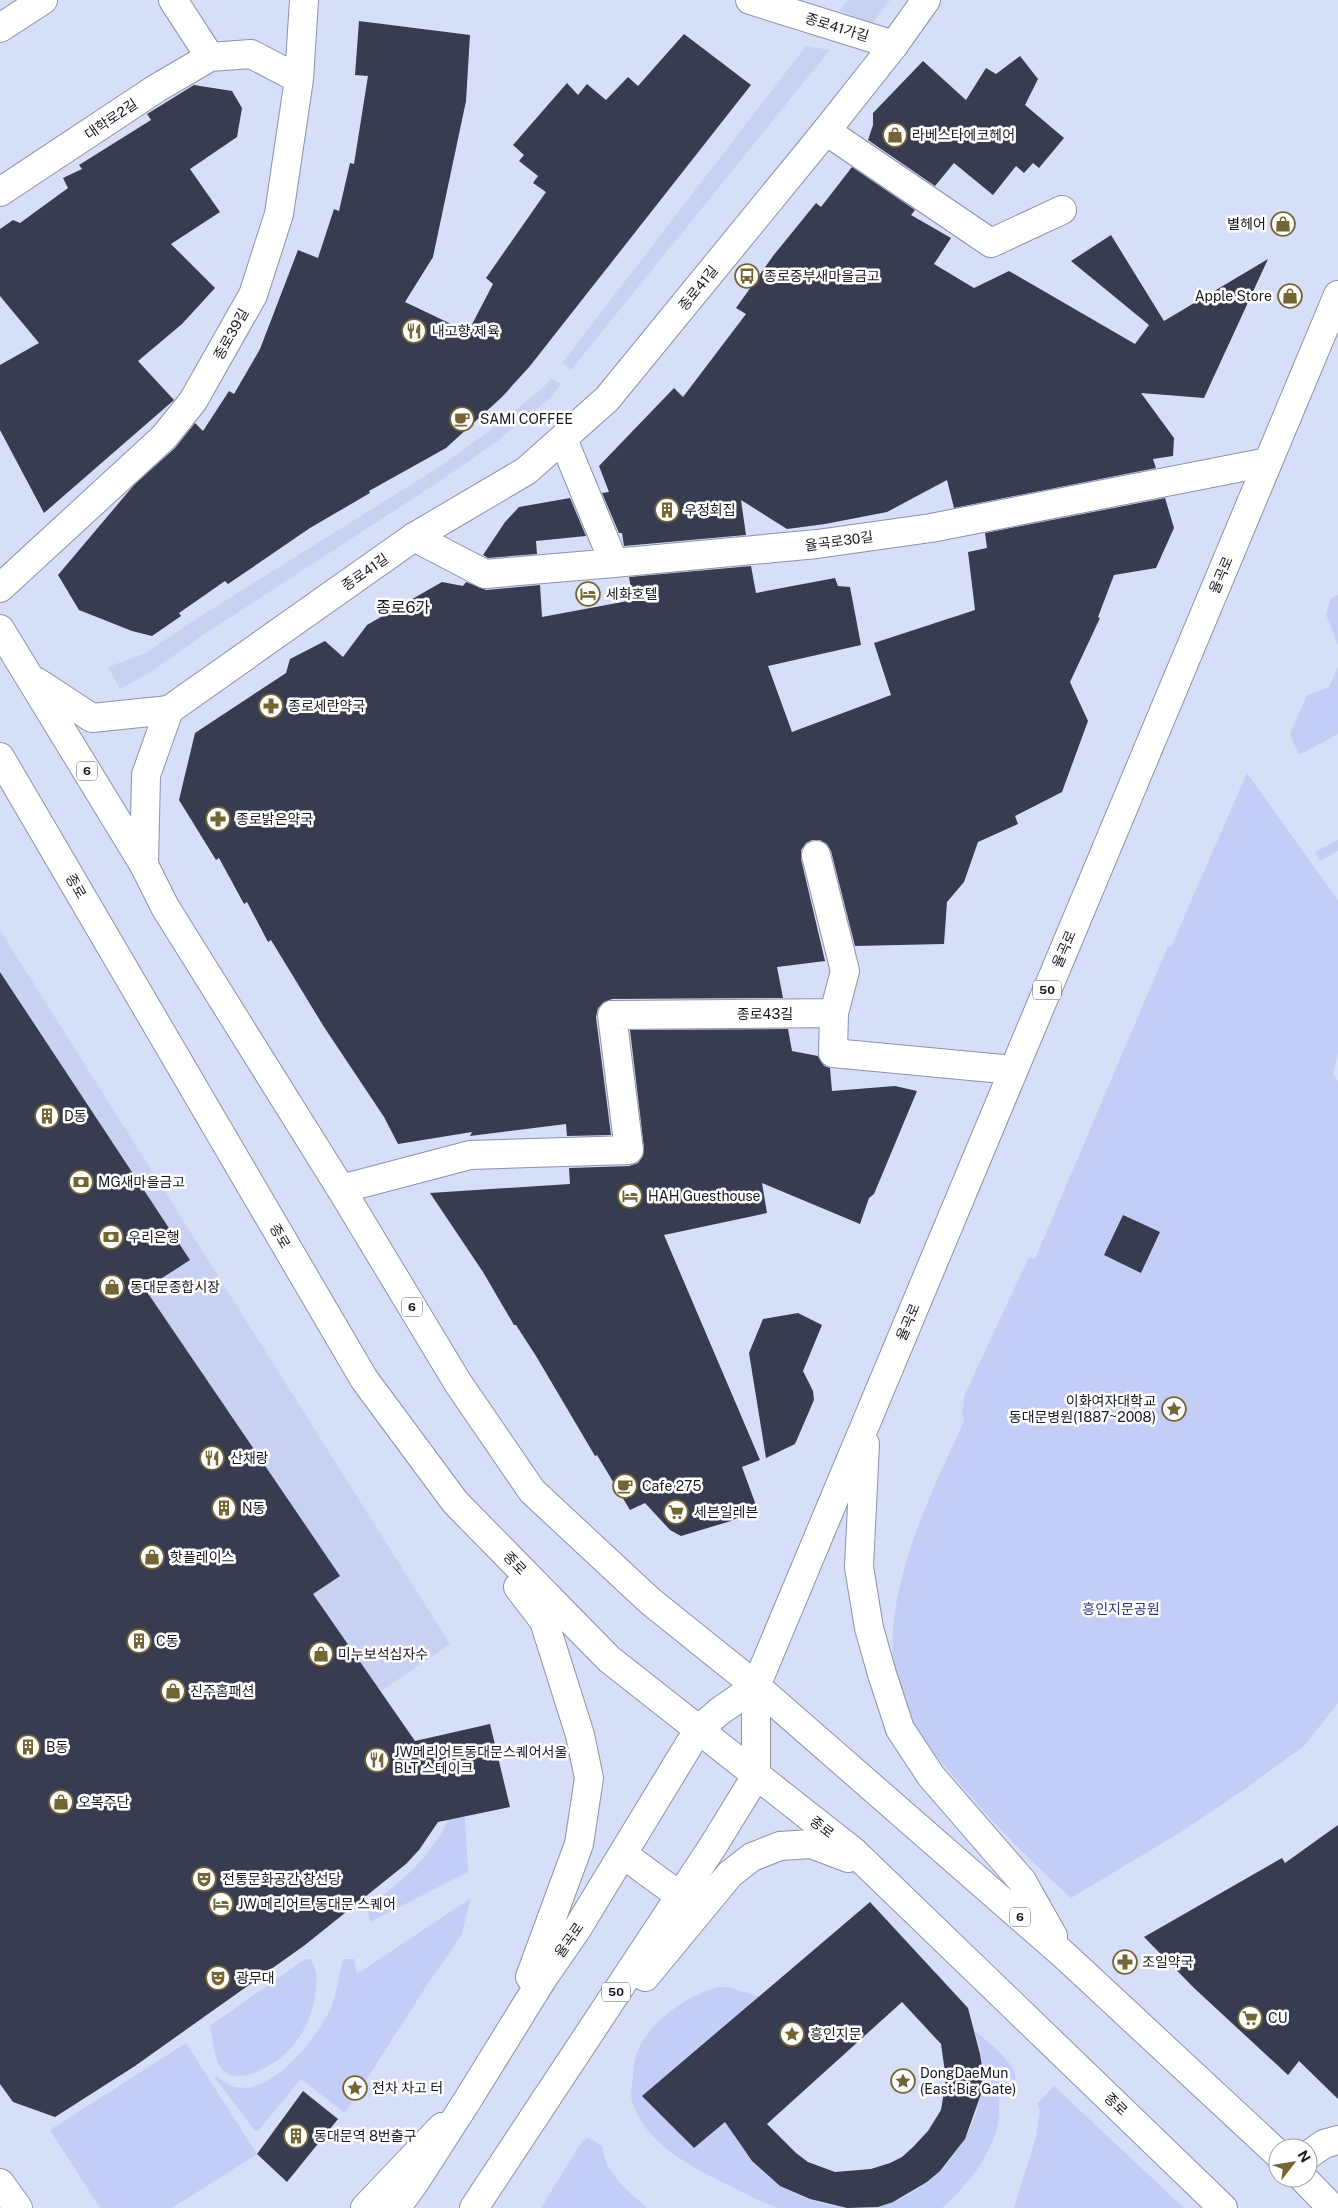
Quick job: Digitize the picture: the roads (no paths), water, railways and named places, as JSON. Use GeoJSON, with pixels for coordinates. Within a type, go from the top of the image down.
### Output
{"type":"FeatureCollection","features":[{"type":"Feature","properties":{"kind":"main road"},"geometry":{"type":"LineString","coordinates":[[0,28],[43,0]]}},
{"type":"Feature","properties":{"kind":"main road"},"geometry":{"type":"LineString","coordinates":[[173,0],[210,57],[251,54],[299,79]]}},
{"type":"Feature","properties":{"kind":"main road","name":"종로39길"},"geometry":{"type":"LineString","coordinates":[[0,588],[164,437],[193,401],[253,295],[279,214],[299,79],[304,0]]}},
{"type":"Feature","properties":{"kind":"main road","name":"종로41가길"},"geometry":{"type":"LineString","coordinates":[[750,0],[894,45]]}},
{"type":"Feature","properties":{"kind":"main road","name":"종로41길"},"geometry":{"type":"LineString","coordinates":[[169,710],[414,537],[526,471],[607,399],[826,131],[894,45],[926,0]]}},
{"type":"Feature","properties":{"kind":"main road","name":"대학로2길"},"geometry":{"type":"LineString","coordinates":[[6,188],[157,88],[210,57]]}},
{"type":"Feature","properties":{"kind":"main road"},"geometry":{"type":"LineString","coordinates":[[826,131],[991,243],[1062,210]]}},
{"type":"Feature","properties":{"kind":"main road","name":"율곡로"},"geometry":{"type":"LineString","coordinates":[[756,1776],[756,1686],[1338,295]]}},
{"type":"Feature","properties":{"kind":"main road"},"geometry":{"type":"LineString","coordinates":[[563,439],[614,563]]}},
{"type":"Feature","properties":{"kind":"main road","name":"율곡로30길"},"geometry":{"type":"LineString","coordinates":[[414,537],[485,574],[614,563],[818,544],[931,528],[1268,462]]}},
{"type":"Feature","properties":{"kind":"main road","name":"6"},"geometry":{"type":"LineString","coordinates":[[0,629],[144,865],[166,907],[341,1189],[458,1383],[532,1491],[650,1601],[756,1686],[1064,1955],[1268,2145]]}},
{"type":"Feature","properties":{"kind":"main road"},"geometry":{"type":"LineString","coordinates":[[30,678],[92,718],[169,710],[146,775],[144,865]]}},
{"type":"Feature","properties":{"kind":"main road","name":"종로"},"geometry":{"type":"LineString","coordinates":[[0,757],[7,785],[364,1380],[455,1502],[609,1659],[873,1869],[1223,2208]]}},
{"type":"Feature","properties":{"kind":"main road"},"geometry":{"type":"LineString","coordinates":[[816,855],[845,971],[834,1013],[833,1052],[1013,1070]]}},
{"type":"Feature","properties":{"kind":"main road","name":"종로43길"},"geometry":{"type":"LineString","coordinates":[[341,1189],[470,1155],[629,1150],[612,1015],[834,1013]]}},
{"type":"Feature","properties":{"kind":"main road"},"geometry":{"type":"LineString","coordinates":[[866,1424],[859,1568],[869,1628],[900,1730],[931,1776],[1022,1881],[1064,1955]]}},
{"type":"Feature","properties":{"kind":"main road"},"geometry":{"type":"LineString","coordinates":[[455,1502],[544,1621],[580,1735],[589,1778],[579,1844],[546,1938],[504,2042]]}},
{"type":"Feature","properties":{"kind":"main road","name":"율곡로"},"geometry":{"type":"LineString","coordinates":[[396,2208],[467,2101],[543,1978],[577,1929],[698,1730],[720,1710],[756,1686]]}},
{"type":"Feature","properties":{"kind":"main road","name":"50"},"geometry":{"type":"LineString","coordinates":[[474,2208],[680,1896],[756,1776]]}},
{"type":"Feature","properties":{"kind":"main road"},"geometry":{"type":"LineString","coordinates":[[547,2096],[730,1874],[752,1857],[780,1846],[811,1844],[873,1869]]}},
{"type":"Feature","properties":{"kind":"main road"},"geometry":{"type":"LineString","coordinates":[[624,1854],[680,1896]]}},
{"type":"Feature","properties":{"kind":"main road"},"geometry":{"type":"LineString","coordinates":[[365,2208],[467,2101]]}},
{"type":"Feature","properties":{"kind":"main road"},"geometry":{"type":"LineString","coordinates":[[1318,2148],[1324,2144],[1338,2140]]}},
{"type":"Feature","properties":{"kind":"main road"},"geometry":{"type":"LineString","coordinates":[[0,2183],[18,2208]]}},
{"type":"Feature","properties":{"kind":"main road"},"geometry":{"type":"LineString","coordinates":[[1313,2188],[1332,2208]]}},
{"type":"Feature","properties":{"kind":"place","name":"라베스타에코헤어"},"geometry":{"type":"Point","coordinates":[895,135]}},
{"type":"Feature","properties":{"kind":"place","name":"별헤어"},"geometry":{"type":"Point","coordinates":[1283,224]}},
{"type":"Feature","properties":{"kind":"place","name":"종로중부새마을금고"},"geometry":{"type":"Point","coordinates":[747,276]}},
{"type":"Feature","properties":{"kind":"place","name":"Apple Store"},"geometry":{"type":"Point","coordinates":[1290,296]}},
{"type":"Feature","properties":{"kind":"place","name":"내고향 제육"},"geometry":{"type":"Point","coordinates":[414,331]}},
{"type":"Feature","properties":{"kind":"place","name":"SAMI COFFEE"},"geometry":{"type":"Point","coordinates":[462,419]}},
{"type":"Feature","properties":{"kind":"place","name":"우정회집"},"geometry":{"type":"Point","coordinates":[667,510]}},
{"type":"Feature","properties":{"kind":"place","name":"세화호텔"},"geometry":{"type":"Point","coordinates":[588,594]}},
{"type":"Feature","properties":{"kind":"place","name":"종로세란약국"},"geometry":{"type":"Point","coordinates":[271,706]}},
{"type":"Feature","properties":{"kind":"place","name":"종로밝은약국"},"geometry":{"type":"Point","coordinates":[218,819]}},
{"type":"Feature","properties":{"kind":"place","name":"D동"},"geometry":{"type":"Point","coordinates":[47,1116]}},
{"type":"Feature","properties":{"kind":"place","name":"MG새마을금고"},"geometry":{"type":"Point","coordinates":[81,1182]}},
{"type":"Feature","properties":{"kind":"place","name":"HAH Guesthouse"},"geometry":{"type":"Point","coordinates":[630,1196]}},
{"type":"Feature","properties":{"kind":"place","name":"우리은행"},"geometry":{"type":"Point","coordinates":[111,1237]}},
{"type":"Feature","properties":{"kind":"place","name":"동대문종합시장"},"geometry":{"type":"Point","coordinates":[112,1287]}},
{"type":"Feature","properties":{"kind":"place","name":"이화여자대학교 동대문병원(1887~2008)"},"geometry":{"type":"Point","coordinates":[1174,1409]}},
{"type":"Feature","properties":{"kind":"place","name":"산채랑"},"geometry":{"type":"Point","coordinates":[212,1458]}},
{"type":"Feature","properties":{"kind":"place","name":"Cafe 275"},"geometry":{"type":"Point","coordinates":[625,1486]}},
{"type":"Feature","properties":{"kind":"place","name":"N동"},"geometry":{"type":"Point","coordinates":[224,1508]}},
{"type":"Feature","properties":{"kind":"place","name":"세븐일레븐"},"geometry":{"type":"Point","coordinates":[676,1512]}},
{"type":"Feature","properties":{"kind":"place","name":"핫플레이스"},"geometry":{"type":"Point","coordinates":[152,1557]}},
{"type":"Feature","properties":{"kind":"place","name":"C동"},"geometry":{"type":"Point","coordinates":[139,1641]}},
{"type":"Feature","properties":{"kind":"place","name":"미누보석십자수"},"geometry":{"type":"Point","coordinates":[321,1654]}},
{"type":"Feature","properties":{"kind":"place","name":"진주홈패션"},"geometry":{"type":"Point","coordinates":[173,1691]}},
{"type":"Feature","properties":{"kind":"place","name":"B동"},"geometry":{"type":"Point","coordinates":[28,1747]}},
{"type":"Feature","properties":{"kind":"place","name":"JW메리어트동대문스퀘어서울 BLT 스테이크"},"geometry":{"type":"Point","coordinates":[377,1760]}},
{"type":"Feature","properties":{"kind":"place","name":"오복주단"},"geometry":{"type":"Point","coordinates":[61,1802]}},
{"type":"Feature","properties":{"kind":"place","name":"전통문화공간 창선당"},"geometry":{"type":"Point","coordinates":[204,1879]}},
{"type":"Feature","properties":{"kind":"place","name":"JW 메리어트 동대문 스퀘어"},"geometry":{"type":"Point","coordinates":[221,1904]}},
{"type":"Feature","properties":{"kind":"place","name":"조일약국"},"geometry":{"type":"Point","coordinates":[1125,1962]}},
{"type":"Feature","properties":{"kind":"place","name":"광무대"},"geometry":{"type":"Point","coordinates":[218,1978]}},
{"type":"Feature","properties":{"kind":"place","name":"CU"},"geometry":{"type":"Point","coordinates":[1250,2018]}},
{"type":"Feature","properties":{"kind":"place","name":"흥인지문"},"geometry":{"type":"Point","coordinates":[792,2034]}},
{"type":"Feature","properties":{"kind":"place","name":"DongDaeMun (East Big Gate)"},"geometry":{"type":"Point","coordinates":[903,2081]}},
{"type":"Feature","properties":{"kind":"place","name":"전차 차고 터"},"geometry":{"type":"Point","coordinates":[355,2088]}},
{"type":"Feature","properties":{"kind":"place","name":"동대문역 8번출구"},"geometry":{"type":"Point","coordinates":[296,2136]}},
{"type":"Feature","properties":{"kind":"district","name":"종로6가"},"geometry":{"type":"Point","coordinates":[403,607]}},
{"type":"Feature","properties":{"kind":"park label","name":"흥인지문공원"},"geometry":{"type":"Point","coordinates":[1121,1609]}}]}
